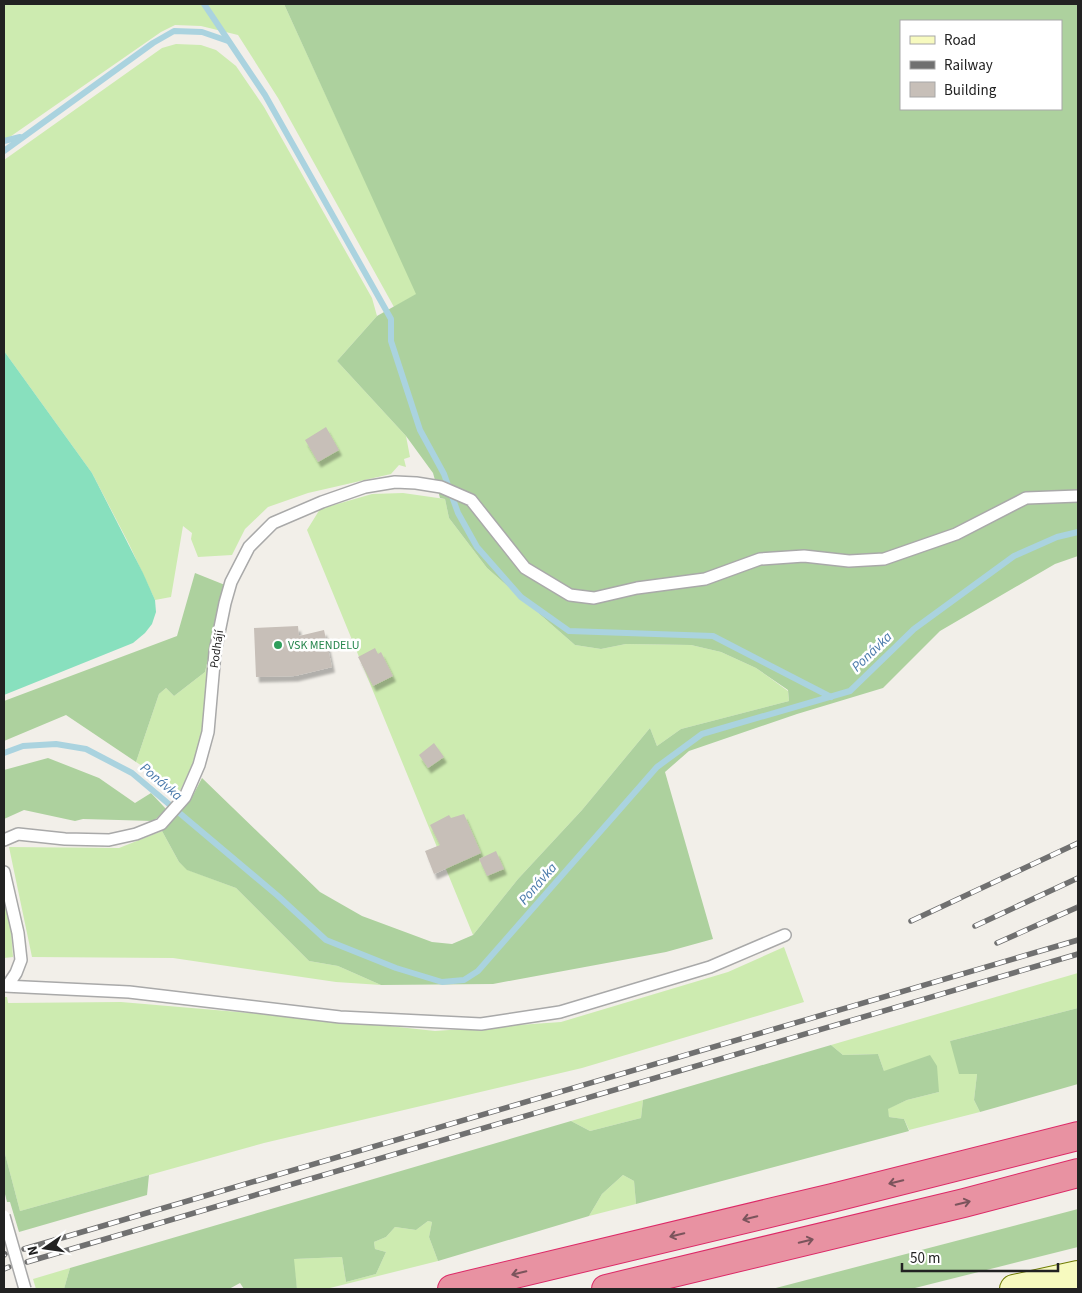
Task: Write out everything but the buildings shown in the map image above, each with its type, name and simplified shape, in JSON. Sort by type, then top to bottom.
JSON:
[{"type":"highway","points":[[1029,1149],[1078,1130]]},
{"type":"highway","points":[[452,1289],[832,1198],[1078,1136]]},
{"type":"highway","points":[[606,1289],[964,1203],[1078,1173]]},
{"type":"street","points":[[1014,1289],[1078,1275]]},
{"type":"lane","name":"Podhájí","points":[[4,840],[18,834],[65,840],[109,840],[136,834],[161,824],[185,797],[199,765],[208,732],[215,652],[225,603],[231,582],[249,547],[273,523],[322,502],[365,487],[405,482],[441,486],[467,499],[525,568],[570,595],[594,598],[636,588],[705,579],[760,559],[804,556],[849,561],[884,559],[956,534],[1026,498],[1078,496]]},
{"type":"lane","points":[[4,872],[18,933],[21,960],[16,973],[6,985]]},
{"type":"lane","points":[[6,985],[129,992],[340,1017],[481,1024],[560,1012],[710,967],[785,935]]},
{"type":"lane","points":[[4,1216],[25,1289]]},
{"type":"green space","points":[[4,4],[284,4],[417,294],[394,307],[278,98],[238,35],[201,26],[175,25],[161,32],[4,141]]},
{"type":"green space","points":[[284,4],[1078,4],[1078,556],[1055,564],[940,631],[883,688],[797,714],[689,751],[665,772],[713,939],[666,952],[493,984],[381,985],[338,966],[309,961],[236,888],[187,870],[179,862],[162,831],[190,801],[202,778],[320,892],[362,916],[432,942],[452,944],[473,935],[518,879],[582,810],[650,728],[657,746],[681,729],[789,701],[788,690],[756,668],[721,652],[691,645],[626,644],[601,649],[575,645],[487,568],[449,518],[445,499],[440,498],[433,473],[406,436],[337,361],[377,316],[416,294]]},
{"type":"green space","points":[[176,44],[201,45],[216,50],[236,66],[264,107],[372,298],[377,316],[337,361],[406,436],[410,457],[404,459],[406,467],[399,465],[391,474],[308,493],[268,507],[245,529],[232,555],[198,557],[191,539],[192,533],[183,526],[171,597],[155,600],[129,544],[92,473],[4,351],[4,160],[162,48]]},
{"type":"green space","points":[[4,351],[92,473],[143,573],[155,600],[156,612],[152,624],[133,643],[4,695]]},
{"type":"green space","points":[[403,493],[445,499],[449,518],[487,568],[575,645],[601,649],[626,644],[691,645],[721,652],[756,668],[788,691],[789,701],[681,729],[657,746],[650,728],[582,810],[518,879],[473,935],[307,530],[320,509],[372,494]]},
{"type":"green space","points":[[195,573],[225,585],[205,672],[174,696],[166,688],[159,694],[136,762],[66,715],[4,741],[4,701],[177,636]]},
{"type":"green space","points":[[208,660],[208,696],[205,724],[196,755],[180,791],[136,762],[159,694],[166,688],[174,696],[205,672]]},
{"type":"green space","points":[[48,758],[99,778],[135,803],[151,793],[166,809],[154,821],[83,819],[75,821],[24,810],[4,819],[4,770]]},
{"type":"green space","points":[[162,831],[179,862],[188,870],[236,888],[309,961],[338,966],[381,985],[336,982],[173,958],[32,957],[9,847],[119,848]]},
{"type":"green space","points":[[4,895],[11,930],[13,957],[4,958]]},
{"type":"green space","points":[[784,947],[804,1002],[582,1068],[264,1143],[20,1211],[4,1150],[4,997],[7,997],[8,1003],[121,1002],[334,1020],[435,1031],[561,1022],[728,972]]},
{"type":"green space","points":[[1078,973],[1078,1008],[950,1041],[977,1074],[974,1100],[980,1112],[909,1130],[904,1119],[889,1117],[887,1109],[907,1100],[939,1092],[884,1071],[878,1054],[843,1055],[831,1045]]},
{"type":"green space","points":[[1078,1008],[1078,1084],[980,1112],[974,1100],[977,1074],[959,1074],[950,1041]]},
{"type":"green space","points":[[831,1045],[843,1055],[878,1054],[884,1071],[930,1055],[937,1066],[939,1092],[907,1100],[888,1109],[889,1117],[904,1119],[909,1131],[636,1204],[634,1181],[623,1175],[602,1194],[589,1216],[438,1261],[429,1237],[432,1222],[428,1221],[416,1230],[395,1227],[386,1237],[374,1242],[375,1249],[386,1252],[376,1274],[346,1282],[342,1257],[294,1259],[297,1289],[244,1289],[240,1283],[229,1289],[64,1289],[70,1268],[571,1121],[590,1131],[641,1118],[643,1100]]},
{"type":"green space","points":[[643,1100],[641,1118],[590,1131],[571,1121]]},
{"type":"green space","points":[[4,1150],[20,1211],[149,1175],[147,1195],[19,1232],[10,1202],[7,1202],[4,1190]]},
{"type":"green space","points":[[623,1175],[634,1181],[636,1204],[589,1216],[602,1194]]},
{"type":"green space","points":[[1078,1209],[1078,1247],[911,1289],[772,1289]]},
{"type":"green space","points":[[428,1221],[432,1222],[429,1237],[438,1261],[326,1289],[297,1289],[293,1259],[342,1257],[346,1282],[376,1274],[386,1252],[375,1249],[374,1242],[386,1237],[395,1227],[416,1230]]},
{"type":"green space","points":[[70,1268],[64,1289],[36,1289],[33,1279]]},
{"type":"waterway","points":[[204,4],[265,95],[391,319],[391,341],[420,430],[444,474],[458,513],[477,547],[521,597],[569,631],[713,636],[831,697]]},
{"type":"waterway","points":[[4,151],[153,43],[174,31],[202,32],[228,41]]},
{"type":"waterway","points":[[4,141],[20,137]]},
{"type":"waterway","name":"Ponávka","points":[[4,753],[23,746],[56,744],[86,749],[132,773],[278,896],[326,940],[396,968],[442,982],[464,980],[478,971],[657,767],[702,734],[850,691],[914,629],[1014,556],[1057,537],[1078,532]]},
{"type":"railway","points":[[911,921],[1078,843]]},
{"type":"railway","points":[[975,926],[1078,878]]},
{"type":"railway","points":[[997,943],[1078,907]]},
{"type":"railway","points":[[24,1249],[1078,940]]},
{"type":"railway","points":[[27,1262],[1078,954]]},
{"type":"railway","points":[[4,1269],[9,1267]]},
{"type":"place","name":"VSK MENDELU","points":[[278,645]]}]
